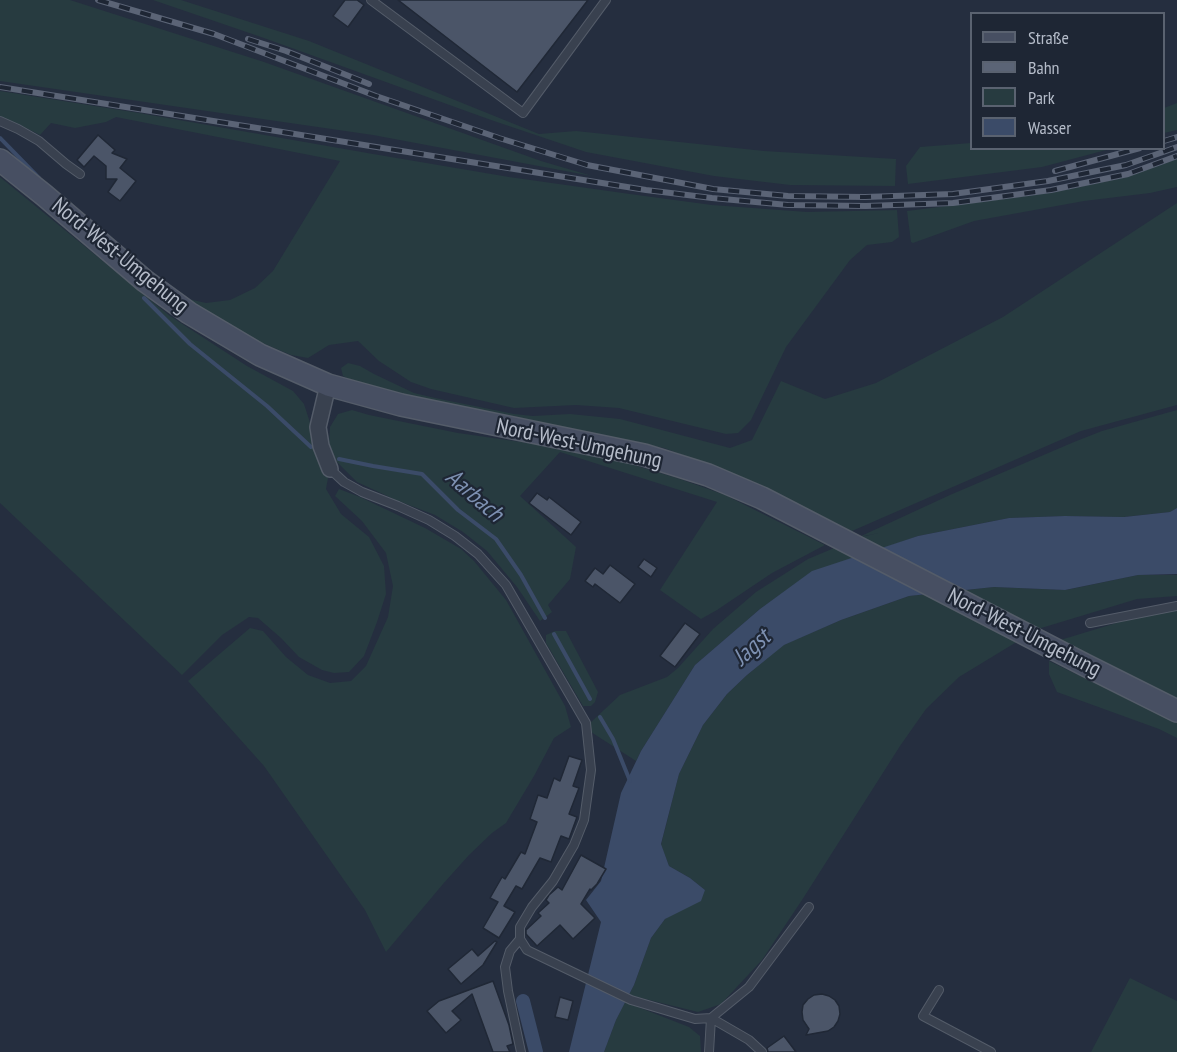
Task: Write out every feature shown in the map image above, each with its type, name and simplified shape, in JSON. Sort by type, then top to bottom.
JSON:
[{"type":"main road","name":"Nord-West-Umgehung","points":[[0,160],[45,195],[145,281],[189,313],[260,355],[328,385],[411,408],[644,455],[719,480],[762,498],[1177,711]]},
{"type":"street","points":[[328,385],[318,427],[321,446],[330,469]]},
{"type":"lane","points":[[371,0],[523,113],[606,0]]},
{"type":"lane","points":[[0,121],[39,141],[80,174]]},
{"type":"lane","points":[[330,469],[344,482],[362,492],[429,520],[478,554],[506,585],[586,723],[591,770],[584,820],[574,845],[520,927],[520,939],[527,950],[631,1000],[695,1019],[711,1018],[749,1040],[762,1052]]},
{"type":"lane","points":[[1090,623],[1177,606]]},
{"type":"lane","points":[[709,1052],[711,1018],[748,987],[809,907]]},
{"type":"lane","points":[[520,939],[510,951],[506,967],[508,991],[521,1052]]},
{"type":"lane","points":[[939,990],[923,1016],[991,1052]]},
{"type":"green space","points":[[0,0],[70,0],[264,62],[541,161],[592,176],[373,135],[0,81]]},
{"type":"green space","points":[[153,0],[181,0],[309,41],[539,134],[576,131],[764,151],[896,159],[895,186],[790,185],[714,176],[586,152]]},
{"type":"green space","points":[[0,91],[509,177],[712,205],[807,212],[897,210],[899,237],[892,242],[867,245],[850,260],[786,347],[751,420],[738,433],[726,434],[619,408],[576,405],[514,408],[431,389],[411,382],[379,361],[358,341],[329,345],[308,358],[291,355],[241,334],[180,297],[206,303],[230,300],[255,288],[273,271],[340,161],[116,117],[106,122],[75,128],[51,123],[40,135],[0,118]]},
{"type":"green space","points":[[1177,103],[1177,130],[1165,133],[1165,108]]},
{"type":"green space","points":[[970,143],[970,150],[1106,150],[1042,167],[908,184],[906,166],[920,147]]},
{"type":"green space","points":[[1177,159],[1177,187],[974,221],[911,242],[907,211],[1050,193],[1126,177]]},
{"type":"green space","points":[[0,177],[170,316],[247,366],[293,391],[304,404],[328,478],[326,489],[341,514],[369,537],[384,566],[386,594],[377,622],[364,656],[349,672],[334,673],[322,670],[299,657],[258,618],[249,617],[222,635],[182,675],[0,503]]},
{"type":"green space","points":[[1177,203],[1177,405],[1081,431],[852,531],[754,482],[664,448],[363,386],[343,376],[341,368],[348,363],[360,366],[414,393],[435,398],[514,414],[533,416],[570,414],[620,419],[730,448],[752,440],[781,381],[825,399],[876,383],[1003,317]]},
{"type":"green space","points":[[352,410],[458,433],[542,445],[614,459],[725,495],[825,545],[772,573],[701,619],[660,590],[717,502],[560,452],[520,496],[576,547],[570,579],[548,605],[552,612],[540,621],[517,587],[487,551],[463,532],[435,515],[357,482],[337,462],[329,446],[330,427],[338,414]]},
{"type":"green space","points":[[1177,410],[1177,508],[1170,512],[1123,517],[1009,518],[918,536],[881,549],[861,537],[879,533],[859,537],[1074,442],[1102,431]]},
{"type":"green space","points":[[339,489],[425,528],[461,549],[474,561],[506,600],[565,706],[571,727],[554,738],[506,823],[469,855],[386,952],[365,910],[264,766],[188,681],[250,628],[263,631],[286,657],[308,675],[330,683],[351,681],[366,666],[388,617],[393,586],[386,553],[362,521],[335,496]]},
{"type":"green space","points":[[839,546],[859,556],[812,572],[760,609],[695,665],[636,761],[591,732],[590,723],[620,695],[667,677],[713,629],[756,592],[808,559]]},
{"type":"green space","points":[[1138,575],[1177,575],[1177,596],[1137,599],[1038,629],[959,677],[926,709],[762,960],[721,1004],[698,1012],[629,995],[651,938],[665,919],[705,890],[669,866],[661,845],[679,774],[703,725],[727,694],[783,645],[841,620],[909,596],[994,587],[1066,590]]},
{"type":"green space","points":[[1177,610],[1177,702],[1057,641],[1146,614]]},
{"type":"green space","points":[[555,631],[566,631],[598,692],[591,706],[583,706],[546,643],[546,635]]},
{"type":"green space","points":[[1049,661],[1177,723],[1177,738],[1159,729],[1057,692],[1049,674]]},
{"type":"green space","points":[[1130,978],[1177,1001],[1177,1052],[1091,1052]]},
{"type":"green space","points":[[625,1002],[689,1027],[700,1036],[701,1052],[604,1052]]},
{"type":"water","name":"Jagst","points":[[1177,508],[1177,574],[1138,575],[1065,590],[994,587],[909,596],[841,620],[784,645],[747,675],[727,694],[703,725],[679,774],[661,844],[669,866],[705,890],[701,901],[665,919],[651,938],[634,985],[616,1020],[604,1052],[569,1052],[601,922],[586,900],[601,881],[621,793],[641,751],[695,665],[760,609],[812,571],[918,536],[1009,518],[1124,517],[1170,512]]},
{"type":"building","points":[[345,0],[357,0],[364,5],[348,27],[333,16]]},
{"type":"building","points":[[398,0],[588,0],[517,92]]},
{"type":"building","points":[[98,135],[115,150],[112,153],[127,159],[120,168],[136,181],[120,201],[108,192],[117,179],[106,179],[106,166],[94,156],[84,167],[77,160]]},
{"type":"building","points":[[537,493],[547,500],[549,497],[581,522],[571,535],[529,503]]},
{"type":"building","points":[[644,559],[657,568],[651,577],[638,567]]},
{"type":"building","points":[[610,565],[635,584],[620,603],[595,584],[593,587],[585,581],[595,568],[603,574]]},
{"type":"building","points":[[685,623],[700,634],[675,667],[660,656]]},
{"type":"building","points":[[569,756],[582,760],[573,786],[579,788],[569,814],[577,817],[569,839],[561,836],[551,862],[540,858],[522,889],[516,886],[504,906],[515,912],[499,938],[483,928],[498,902],[490,898],[502,877],[505,879],[521,852],[525,854],[537,822],[530,819],[538,795],[547,798],[554,778],[560,781]]},
{"type":"building","points":[[581,855],[606,869],[581,904],[595,918],[573,939],[560,925],[537,946],[526,934],[526,930],[541,916],[538,913],[549,903],[546,900],[549,895],[558,887],[562,890]]},
{"type":"building","points":[[495,941],[497,942],[483,965],[461,984],[448,969],[472,949],[478,956]]},
{"type":"building","points":[[493,981],[509,1025],[513,1044],[507,1046],[510,1052],[493,1052],[472,994],[452,1011],[461,1020],[446,1033],[427,1011],[439,1001]]},
{"type":"building","points":[[822,994],[835,1000],[839,1006],[838,1021],[828,1031],[806,1035],[809,1029],[803,1020],[803,1005],[814,995]]},
{"type":"building","points":[[560,997],[573,1001],[568,1020],[555,1017]]},
{"type":"building","points":[[784,1036],[796,1052],[768,1052],[767,1048]]},
{"type":"waterway","name":"Aarbach","points":[[0,138],[39,178]]},
{"type":"waterway","name":"Aarbach","points":[[144,298],[190,344],[267,406],[311,447]]},
{"type":"waterway","name":"Aarbach","points":[[339,459],[422,474],[458,510],[496,539],[521,575],[545,618]]},
{"type":"waterway","name":"Aarbach","points":[[554,634],[590,699]]},
{"type":"waterway","name":"Aarbach","points":[[600,717],[613,739],[630,781]]},
{"type":"waterway","points":[[523,1001],[536,1052]]},
{"type":"railway","points":[[98,0],[214,34],[376,96],[499,138],[587,165],[713,189],[788,196],[865,197],[953,194],[1048,181],[1126,165],[1177,147]]},
{"type":"railway","points":[[248,39],[286,51],[369,84]]},
{"type":"railway","points":[[0,87],[646,190],[788,205],[866,206],[953,203],[1051,190],[1128,174],[1177,156]]},
{"type":"railway","points":[[1165,141],[1177,137]]},
{"type":"railway","points":[[1055,171],[1133,150]]}]
